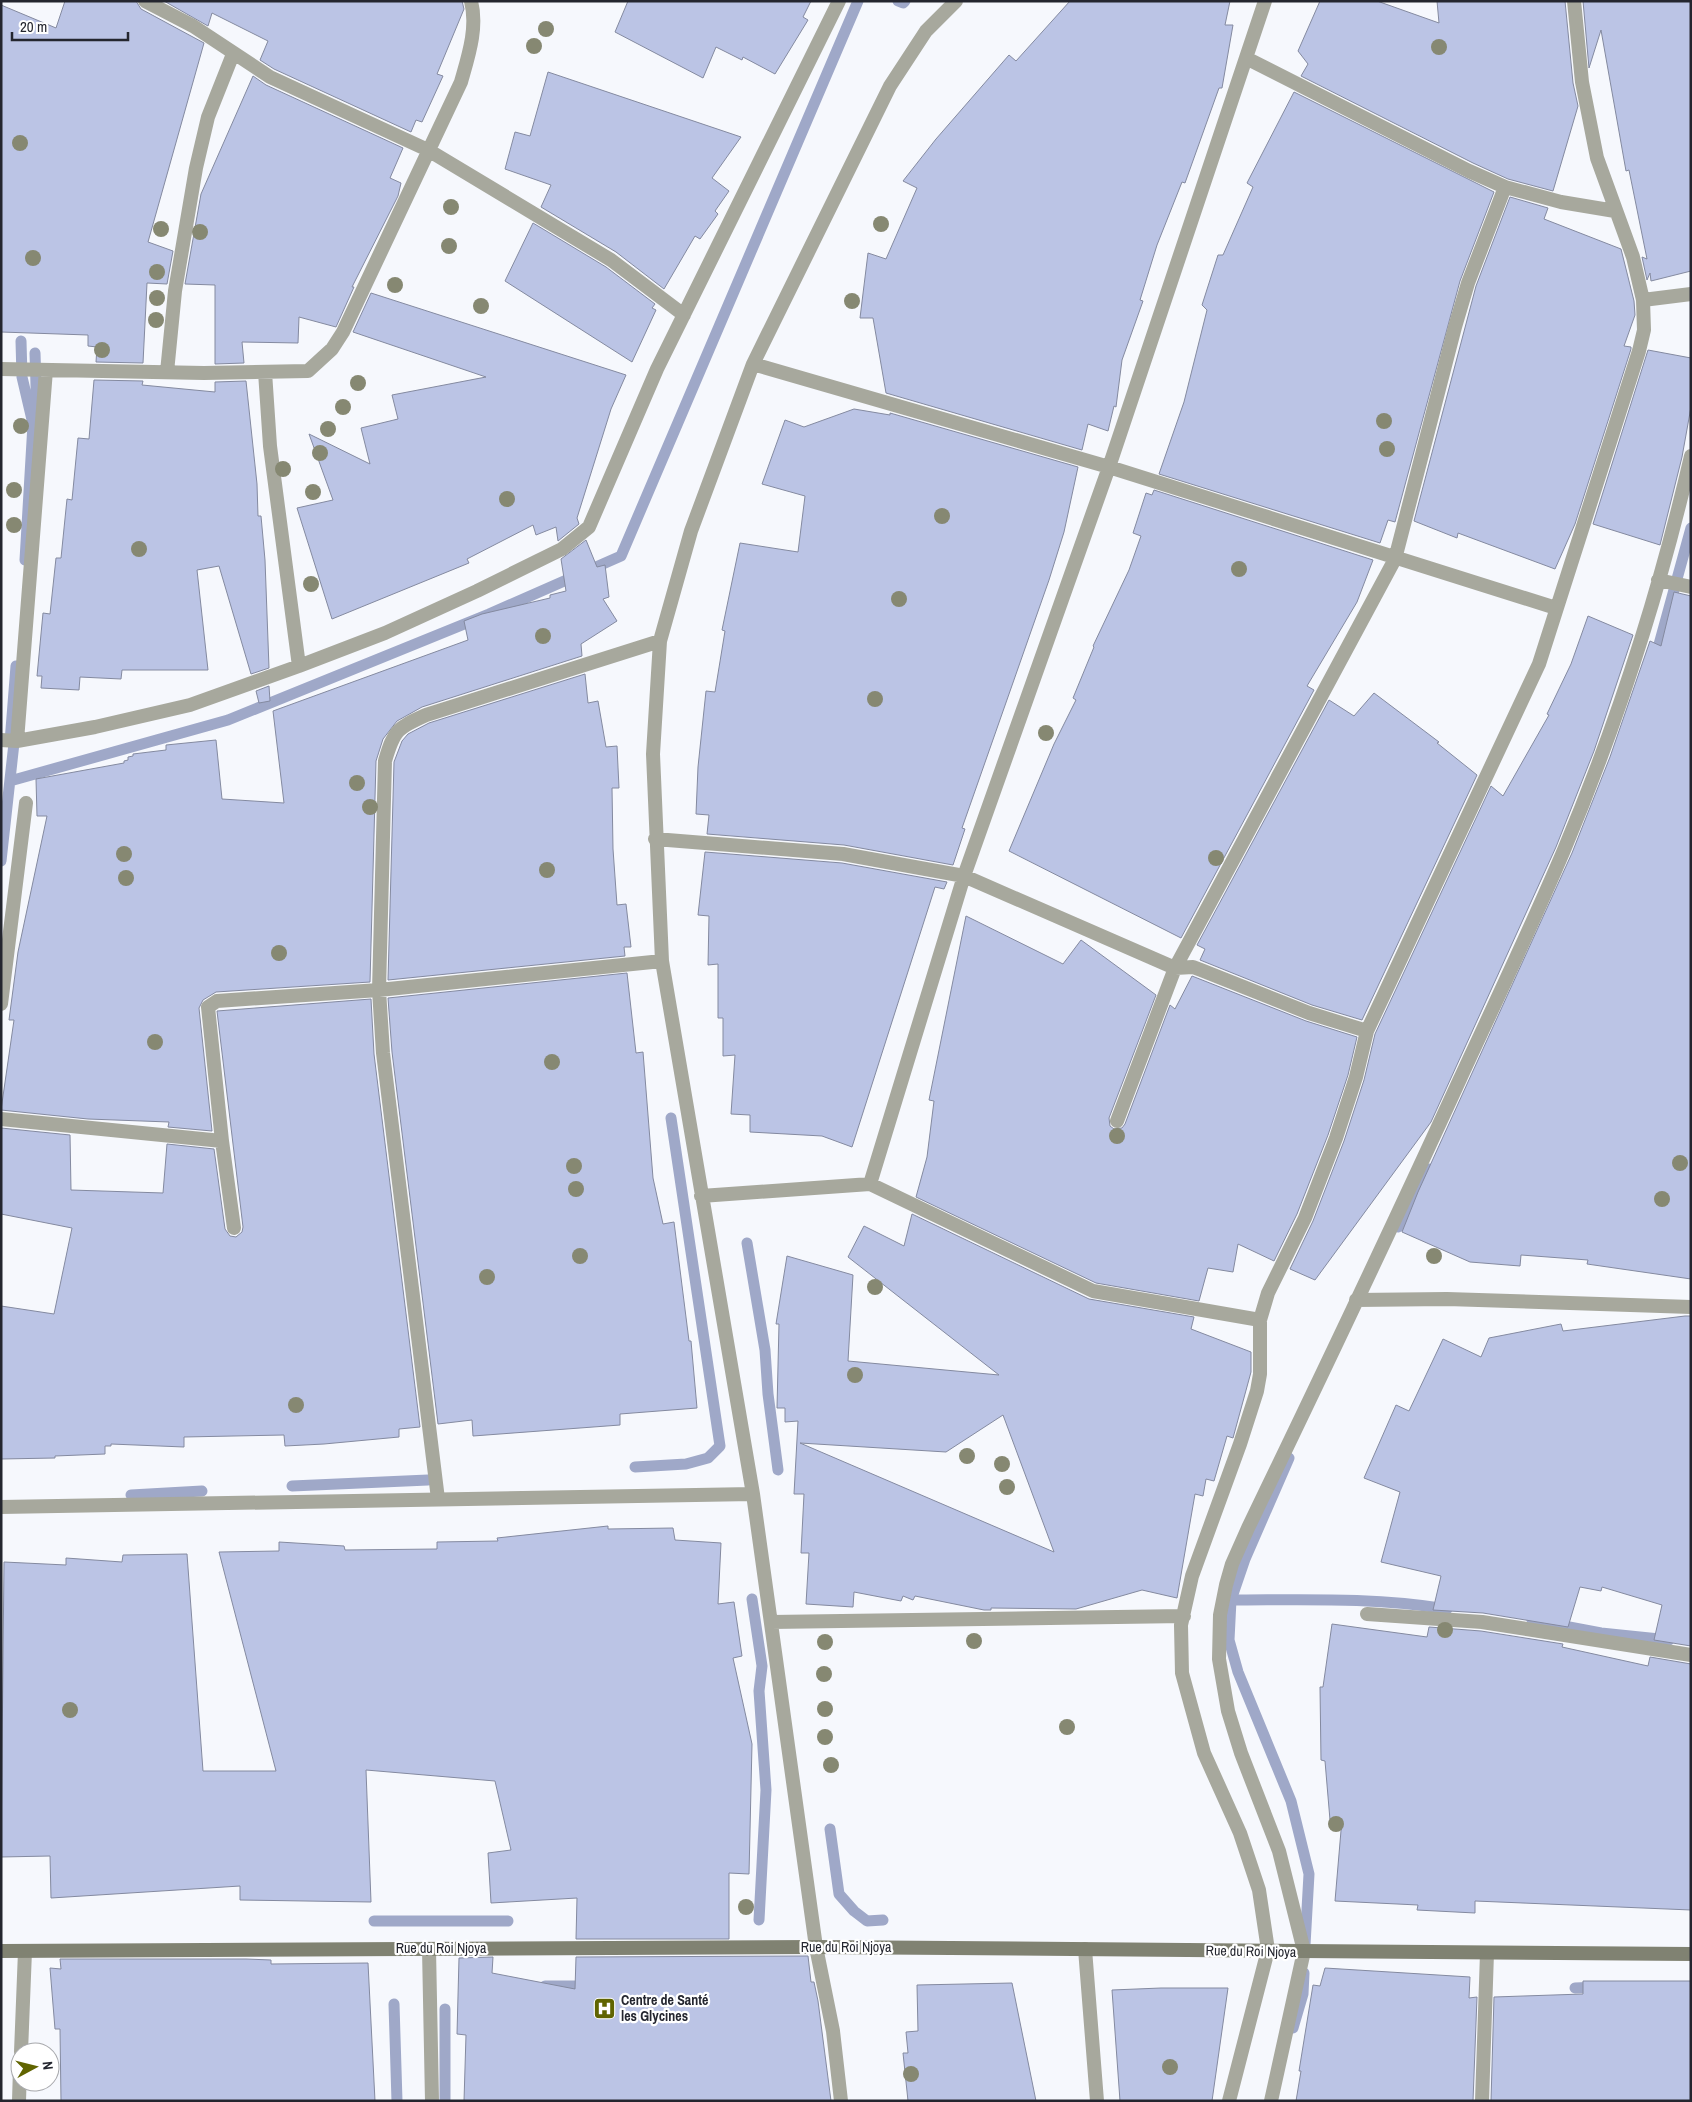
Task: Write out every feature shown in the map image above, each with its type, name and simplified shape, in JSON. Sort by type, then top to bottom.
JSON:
[{"type":"main road","name":"Rue du Roi Njoya","points":[[1,1951],[816,1947],[1691,1954]]},
{"type":"street","points":[[145,1],[193,26],[270,77],[428,150],[611,260],[684,315]]},
{"type":"street","points":[[1,369],[167,372],[308,371],[332,349],[361,296],[428,150],[462,82],[471,46],[473,11],[471,1]]},
{"type":"street","points":[[1,740],[18,741],[96,727],[190,705],[299,666],[384,632],[477,591],[562,549],[589,527],[657,369],[839,1]]},
{"type":"street","points":[[841,2101],[827,1996],[816,1947],[753,1494],[662,961],[653,754],[660,641],[691,530],[753,364],[890,86],[926,31],[956,1]]},
{"type":"street","points":[[870,1184],[964,876],[1109,468],[1264,1]]},
{"type":"street","points":[[1229,2101],[1268,1950],[1259,1890],[1240,1833],[1204,1753],[1182,1673],[1181,1625],[1192,1576],[1240,1444],[1257,1391],[1261,1366],[1260,1320],[1268,1293],[1305,1218],[1336,1138],[1356,1077],[1366,1031],[1538,664],[1639,351],[1644,330],[1643,300],[1633,257],[1597,158],[1582,82],[1574,1]]},
{"type":"street","points":[[167,372],[175,291],[196,168],[208,117],[233,54]]},
{"type":"street","points":[[1246,58],[1469,171],[1505,187],[1562,202],[1615,211]]},
{"type":"street","points":[[1117,1121],[1175,968],[1395,559],[1468,283],[1505,187]]},
{"type":"street","points":[[1643,300],[1691,294]]},
{"type":"street","points":[[753,364],[1109,468],[1556,608]]},
{"type":"street","points":[[18,741],[46,370]]},
{"type":"street","points":[[265,372],[270,446],[299,666]]},
{"type":"street","points":[[1271,2101],[1304,1951],[1279,1852],[1241,1753],[1228,1711],[1219,1659],[1220,1615],[1232,1564],[1356,1300],[1401,1211],[1523,946],[1561,856],[1615,716],[1658,580],[1691,456]]},
{"type":"street","points":[[1658,580],[1691,587]]},
{"type":"street","points":[[438,1499],[383,1053],[379,990],[385,761],[392,737],[406,724],[426,715],[660,641]]},
{"type":"street","points":[[1,1004],[26,803]]},
{"type":"street","points":[[656,839],[843,854],[964,876],[1175,968],[1194,967],[1309,1013],[1366,1031]]},
{"type":"street","points":[[234,1228],[222,1140],[208,1007],[217,1001],[379,990],[662,961]]},
{"type":"street","points":[[1,1119],[222,1140]]},
{"type":"street","points":[[701,1196],[870,1184],[1092,1291],[1260,1320]]},
{"type":"street","points":[[1356,1300],[1447,1299],[1691,1306]]},
{"type":"street","points":[[1,1507],[753,1494]]},
{"type":"street","points":[[1367,1614],[1482,1622],[1691,1655]]},
{"type":"street","points":[[771,1622],[1184,1616]]},
{"type":"street","points":[[430,1949],[432,2101]]},
{"type":"street","points":[[1085,1949],[1097,2101]]},
{"type":"street","points":[[21,2042],[25,1951]]},
{"type":"street","points":[[1482,2101],[1487,1953]]},
{"type":"building","points":[[65,1],[136,1],[141,9],[204,43],[148,242],[173,251],[167,284],[147,283],[143,363],[96,362],[97,347],[88,346],[88,335],[1,332],[1,5],[56,28]]},
{"type":"building","points":[[164,1],[462,1],[464,9],[437,74],[443,76],[422,122],[416,120],[411,132],[274,69],[260,60],[268,41],[212,13],[208,26]]},
{"type":"building","points":[[628,1],[811,1],[803,17],[808,20],[775,74],[743,57],[742,60],[716,47],[703,78],[615,32]]},
{"type":"building","points":[[1070,1],[1230,1],[1225,25],[1233,25],[1222,88],[1219,88],[1185,183],[1182,182],[1157,245],[1140,300],[1143,301],[1122,360],[1116,407],[1114,406],[1108,431],[1088,424],[1082,450],[886,393],[873,318],[860,318],[868,253],[886,259],[917,188],[903,181],[936,139],[1009,55],[1016,61]]},
{"type":"building","points":[[1320,1],[1377,1],[1439,23],[1437,1],[1565,1],[1573,83],[1578,106],[1553,191],[1508,179],[1301,76],[1308,64],[1298,51]]},
{"type":"building","points":[[1583,1],[1691,1],[1691,271],[1651,281],[1650,273],[1647,280],[1642,257],[1647,259],[1629,170],[1626,171],[1601,30],[1589,68]]},
{"type":"building","points":[[548,72],[741,137],[712,178],[729,191],[715,211],[718,214],[700,239],[695,236],[664,289],[616,252],[541,207],[551,185],[505,169],[515,132],[530,136]]},
{"type":"building","points":[[253,76],[266,85],[403,148],[390,178],[401,183],[398,196],[352,287],[354,287],[336,327],[299,317],[298,343],[242,342],[244,363],[215,364],[215,285],[185,284],[201,194]]},
{"type":"building","points":[[1294,92],[1494,192],[1460,281],[1395,522],[1388,520],[1380,543],[1159,474],[1184,402],[1207,310],[1202,305],[1218,255],[1223,255],[1253,187],[1247,183]]},
{"type":"building","points":[[1510,197],[1548,208],[1544,219],[1621,249],[1634,301],[1635,315],[1624,346],[1631,347],[1631,349],[1575,524],[1555,569],[1458,533],[1457,538],[1414,521],[1476,286]]},
{"type":"building","points":[[533,223],[606,267],[655,304],[652,308],[656,310],[632,362],[505,281]]},
{"type":"building","points":[[371,293],[626,375],[611,409],[577,518],[579,524],[558,541],[556,527],[536,535],[533,525],[467,559],[469,563],[332,619],[297,508],[333,500],[309,434],[370,464],[361,428],[398,419],[392,395],[486,377],[353,332]]},
{"type":"building","points":[[1648,350],[1691,358],[1691,407],[1682,457],[1660,545],[1593,524]]},
{"type":"building","points":[[94,380],[143,381],[142,385],[215,392],[215,382],[246,381],[257,484],[258,516],[261,516],[265,560],[269,668],[251,674],[219,566],[197,570],[208,670],[122,670],[121,679],[80,677],[79,690],[41,688],[42,676],[37,676],[43,613],[50,614],[56,558],[61,558],[67,499],[72,500],[78,438],[89,439]]},
{"type":"building","points":[[854,409],[890,415],[890,413],[1078,467],[1064,532],[1049,580],[962,828],[965,829],[953,865],[844,845],[707,834],[709,815],[696,814],[698,767],[706,691],[715,692],[725,631],[722,630],[740,543],[798,552],[805,496],[762,484],[785,420],[804,427]]},
{"type":"building","points":[[1154,490],[1373,560],[1357,602],[1307,686],[1314,690],[1181,938],[1009,851],[1054,744],[1076,700],[1073,698],[1093,646],[1129,570],[1141,536],[1133,533],[1146,493],[1152,495]]},
{"type":"building","points":[[586,540],[597,567],[605,565],[609,597],[603,599],[617,621],[581,644],[582,656],[422,707],[397,721],[383,739],[376,761],[370,982],[216,992],[203,1000],[199,1008],[212,1131],[168,1127],[169,1122],[88,1119],[1,1110],[14,1020],[9,1020],[18,952],[47,816],[37,816],[36,779],[124,763],[133,754],[166,750],[166,745],[216,740],[222,799],[284,803],[273,711],[468,640],[464,621],[482,614],[550,598],[550,595],[566,591],[561,559]]},
{"type":"building","points":[[1674,592],[1691,596],[1691,1279],[1587,1264],[1588,1260],[1521,1255],[1520,1266],[1470,1262],[1402,1232],[1418,1192],[1572,853],[1610,757],[1650,641],[1661,646]]},
{"type":"building","points":[[1588,616],[1633,635],[1594,751],[1556,847],[1431,1122],[1315,1280],[1290,1269],[1313,1221],[1344,1141],[1364,1080],[1375,1034],[1491,786],[1503,796],[1549,715],[1547,714],[1571,664]]},
{"type":"building","points":[[585,674],[588,703],[598,701],[606,747],[617,746],[619,788],[612,788],[613,849],[617,905],[626,904],[631,947],[624,947],[625,956],[388,980],[394,762],[402,741],[408,734],[429,723]]},
{"type":"building","points":[[269,686],[270,701],[259,703],[256,691]]},
{"type":"building","points":[[1374,693],[1439,742],[1437,743],[1477,775],[1362,1020],[1312,1005],[1200,960],[1205,949],[1197,945],[1329,700],[1354,716]]},
{"type":"building","points":[[705,852],[842,863],[947,882],[944,889],[935,887],[852,1147],[822,1136],[750,1132],[750,1115],[731,1114],[735,1055],[723,1056],[723,1018],[718,1018],[718,964],[708,965],[709,916],[698,915]]},
{"type":"building","points":[[966,916],[1063,964],[1081,940],[1156,995],[1109,1118],[1110,1126],[1114,1129],[1122,1128],[1125,1124],[1170,1005],[1175,1009],[1192,976],[1306,1021],[1357,1037],[1348,1075],[1328,1135],[1297,1214],[1274,1261],[1238,1244],[1233,1272],[1208,1268],[1199,1301],[1096,1283],[916,1197],[927,1157],[934,1101],[929,1100]]},
{"type":"building","points":[[627,973],[636,1053],[643,1052],[653,1178],[663,1224],[674,1222],[689,1341],[691,1341],[697,1408],[620,1414],[620,1425],[473,1436],[472,1420],[438,1424],[392,1052],[388,998]]},
{"type":"building","points":[[371,999],[374,1054],[420,1427],[399,1429],[399,1437],[324,1444],[285,1446],[284,1435],[184,1437],[184,1447],[111,1444],[111,1446],[105,1446],[105,1454],[55,1456],[55,1458],[1,1459],[1,1306],[54,1314],[72,1228],[1,1214],[1,1128],[70,1135],[71,1190],[163,1193],[167,1144],[214,1149],[225,1229],[230,1236],[236,1237],[242,1232],[243,1227],[217,1011]]},
{"type":"building","points":[[912,1214],[1089,1299],[1194,1317],[1191,1329],[1251,1352],[1251,1372],[1233,1438],[1227,1436],[1214,1481],[1206,1479],[1203,1496],[1195,1494],[1177,1598],[1142,1590],[1076,1609],[991,1608],[991,1610],[984,1610],[915,1596],[913,1600],[903,1596],[901,1601],[854,1592],[853,1607],[806,1604],[809,1553],[801,1553],[804,1494],[794,1494],[798,1421],[785,1422],[785,1408],[777,1408],[779,1324],[776,1324],[787,1256],[853,1275],[848,1361],[999,1375],[848,1257],[864,1226],[904,1246]],"holes":[[[1003,1415],[1054,1552],[800,1443],[946,1452]]]},
{"type":"building","points":[[1691,1316],[1691,1646],[1654,1640],[1662,1605],[1602,1587],[1601,1591],[1580,1587],[1568,1627],[1483,1613],[1433,1610],[1441,1576],[1381,1562],[1400,1492],[1364,1478],[1396,1405],[1409,1411],[1443,1339],[1481,1357],[1489,1338],[1561,1324],[1563,1331]]},
{"type":"building","points":[[608,1526],[608,1529],[673,1528],[675,1540],[721,1543],[718,1604],[734,1602],[742,1656],[733,1658],[752,1744],[749,1874],[729,1873],[729,1939],[576,1939],[577,1898],[491,1903],[488,1853],[511,1850],[495,1781],[366,1770],[371,1902],[240,1900],[240,1886],[51,1898],[50,1856],[1,1857],[4,1562],[66,1565],[66,1558],[122,1562],[123,1555],[187,1554],[203,1771],[276,1771],[219,1552],[279,1551],[279,1542],[344,1546],[345,1550],[437,1549],[437,1542],[498,1541],[497,1538]]},
{"type":"building","points":[[1332,1624],[1427,1637],[1429,1627],[1481,1631],[1563,1644],[1562,1647],[1648,1666],[1650,1657],[1691,1664],[1691,1910],[1475,1901],[1475,1913],[1417,1910],[1418,1905],[1335,1901],[1342,1819],[1330,1820],[1325,1761],[1321,1760],[1320,1687],[1323,1687]]},
{"type":"building","points":[[808,1956],[811,1982],[814,1982],[818,2001],[831,2101],[464,2101],[466,2035],[457,2034],[459,1958],[493,1957],[492,1973],[575,1989],[576,1957]]},
{"type":"building","points":[[60,1959],[246,1959],[271,1960],[271,1964],[368,1963],[375,2101],[61,2101],[60,2029],[55,2029],[50,1968],[61,1969]]},
{"type":"building","points":[[1325,1968],[1470,1977],[1469,1998],[1477,1997],[1473,2101],[1296,2101],[1313,1985],[1320,1986]]},
{"type":"building","points":[[1583,1981],[1691,1981],[1691,2101],[1491,2101],[1494,1997],[1583,1994]]},
{"type":"building","points":[[1012,1983],[1036,2101],[908,2101],[903,2053],[908,2053],[906,2032],[918,2031],[917,1985]]},
{"type":"building","points":[[1228,1988],[1212,2101],[1120,2101],[1112,1990]]},
{"type":"waterway","points":[[10,781],[228,720],[489,614],[621,556],[858,1]]},
{"type":"waterway","points":[[898,1],[903,3],[905,1]]},
{"type":"waterway","points":[[21,341],[22,377],[33,424],[25,560]]},
{"type":"waterway","points":[[35,353],[37,417]]},
{"type":"waterway","points":[[1655,659],[1691,528]]},
{"type":"waterway","points":[[10,742],[16,666]]},
{"type":"waterway","points":[[1,861],[15,734]]},
{"type":"waterway","points":[[635,1467],[686,1464],[708,1458],[720,1446],[671,1118]]},
{"type":"waterway","points":[[1398,1227],[1430,1169]]},
{"type":"waterway","points":[[747,1243],[765,1350],[768,1394],[778,1470]]},
{"type":"waterway","points":[[1289,1458],[1245,1559],[1231,1600],[1229,1640],[1238,1672],[1291,1801],[1309,1874],[1305,1945]]},
{"type":"waterway","points":[[292,1486],[428,1480]]},
{"type":"waterway","points":[[131,1495],[202,1491]]},
{"type":"waterway","points":[[752,1599],[762,1666],[759,1691],[766,1790],[759,1920]]},
{"type":"waterway","points":[[1231,1600],[1366,1601],[1447,1609]]},
{"type":"waterway","points":[[1532,1620],[1601,1633],[1669,1640]]},
{"type":"waterway","points":[[830,1829],[839,1894],[854,1911],[867,1921],[883,1920]]},
{"type":"waterway","points":[[374,1921],[508,1921]]},
{"type":"waterway","points":[[1293,2028],[1303,1994],[1304,1973]]},
{"type":"waterway","points":[[545,1986],[579,1986]]},
{"type":"waterway","points":[[1575,1988],[1598,1987]]},
{"type":"waterway","points":[[394,2004],[397,2101]]},
{"type":"waterway","points":[[445,2009],[445,2101]]},
{"type":"place","name":"Centre de Santé les Glycines","points":[[605,2008]]}]
